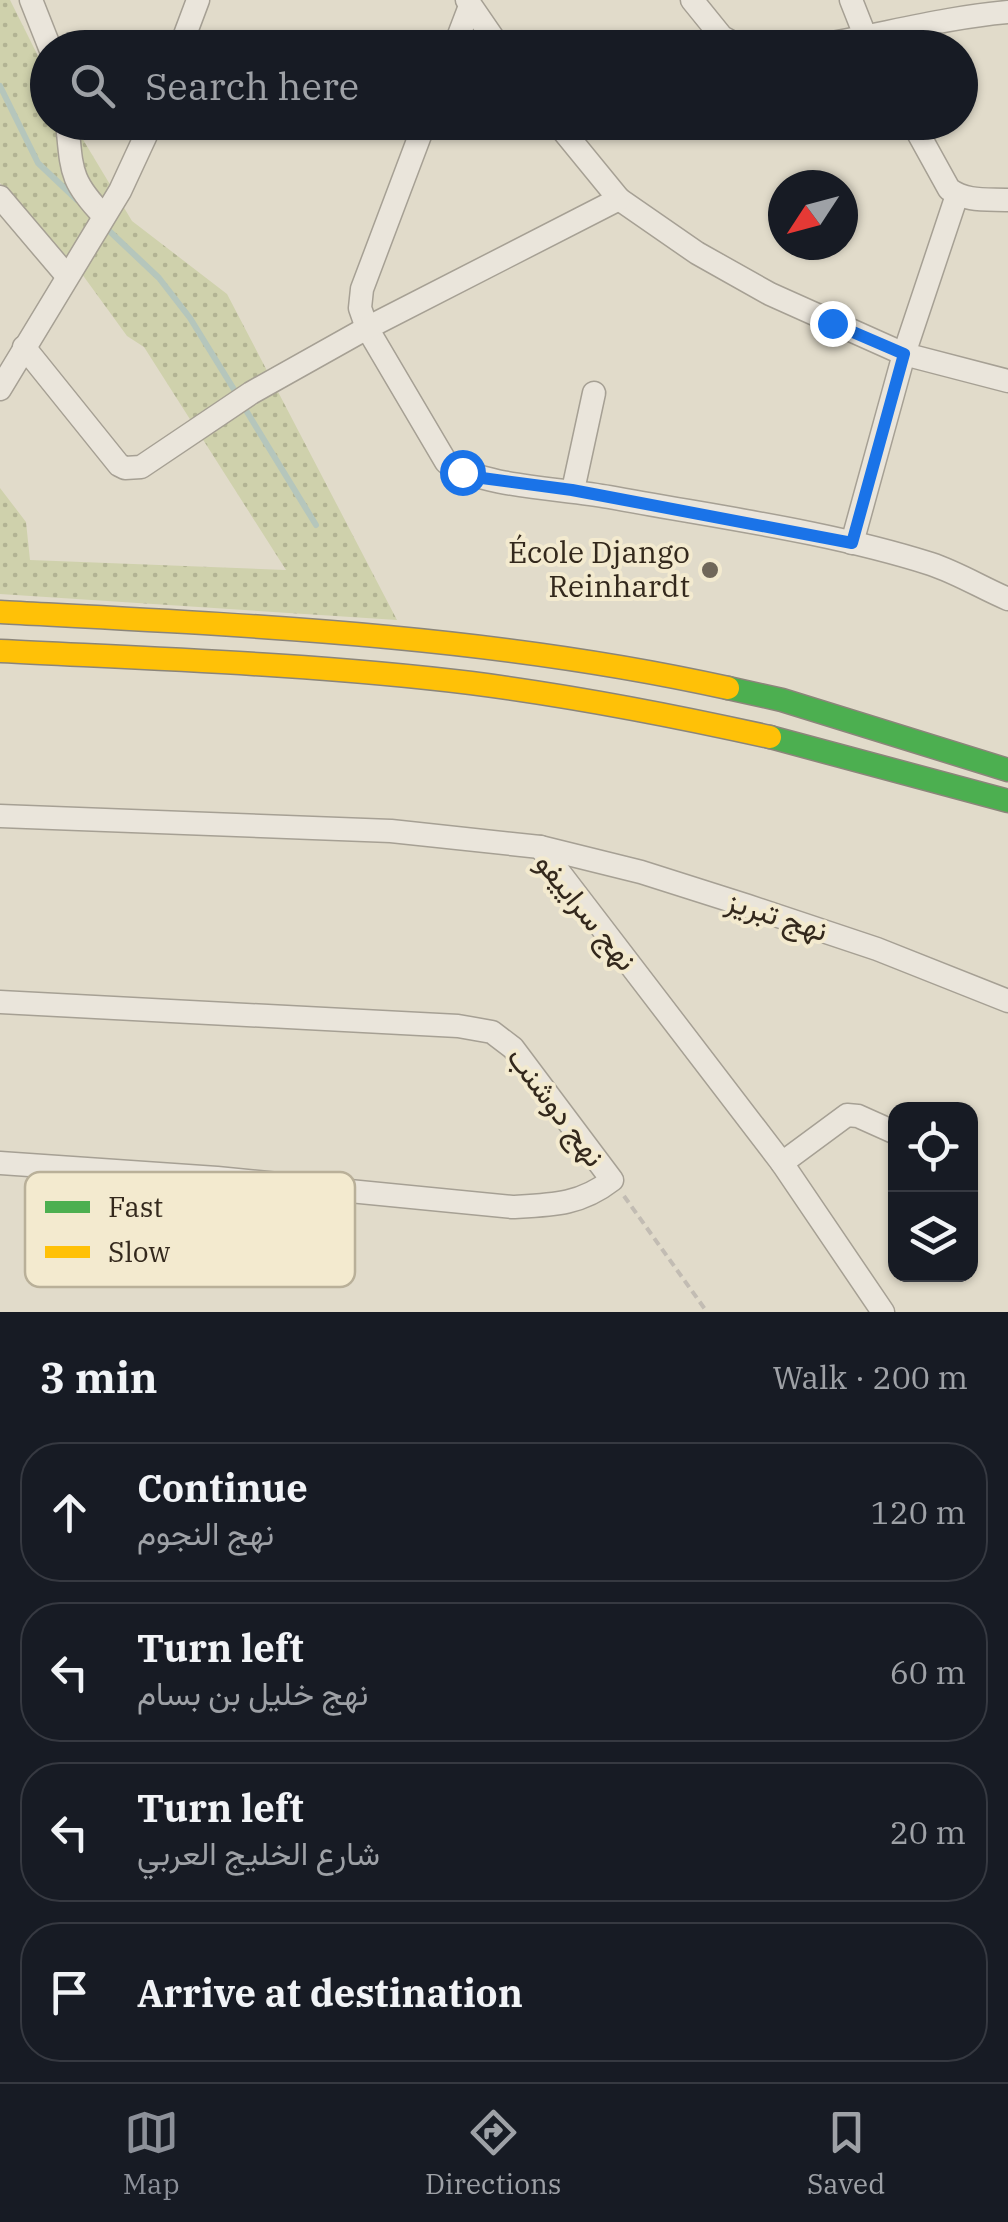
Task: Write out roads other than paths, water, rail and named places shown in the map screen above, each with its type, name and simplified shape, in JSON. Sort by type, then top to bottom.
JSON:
[{"type":"highway","points":[[0,612],[312,629],[540,653],[633,668],[1008,747]]},
{"type":"highway","points":[[0,651],[310,667],[536,692],[777,740],[1008,801]]},
{"type":"highway","points":[[782,700],[1008,770]]},
{"type":"highway","points":[[777,740],[992,821]]},
{"type":"street","points":[[32,0],[43,30]]},
{"type":"street","points":[[187,30],[198,0]]},
{"type":"street","points":[[692,0],[716,30]]},
{"type":"street","points":[[851,0],[862,30]]},
{"type":"street","points":[[460,30],[468,3]]},
{"type":"street","points":[[468,3],[487,30]]},
{"type":"street","points":[[915,30],[959,18],[1008,12]]},
{"type":"street","points":[[69,140],[73,177],[81,192],[104,216]]},
{"type":"street","points":[[0,389],[104,216],[144,140]]},
{"type":"street","points":[[418,140],[362,289],[360,308],[367,328],[446,462],[482,478],[572,490],[852,543],[935,565],[1008,599]]},
{"type":"street","points":[[571,140],[619,200],[696,253],[770,294],[904,354],[1008,381]]},
{"type":"street","points":[[922,140],[949,189],[957,195],[1008,200]]},
{"type":"street","points":[[852,543],[904,354],[957,195]]},
{"type":"street","points":[[0,197],[67,276]]},
{"type":"street","points":[[24,347],[119,464],[132,469],[141,467],[251,392],[367,328],[619,200]]},
{"type":"street","points":[[572,490],[594,393]]},
{"type":"street","name":"نهج سراييفو","points":[[0,816],[391,831],[540,847],[782,1163],[884,1312]]},
{"type":"street","name":"نهج تبريز","points":[[540,847],[641,872],[748,906],[878,949],[1008,1001]]},
{"type":"street","name":"نهج دوشنب","points":[[0,1002],[458,1026],[492,1032],[513,1048],[612,1180],[586,1198],[512,1207],[355,1192]]},
{"type":"street","points":[[782,1163],[847,1114],[888,1129]]},
{"type":"street","name":"نهج دوشنب","points":[[0,1162],[136,1172]]},
{"type":"waterway","points":[[0,86],[38,163],[77,200]]},
{"type":"waterway","points":[[104,226],[159,278],[190,318],[238,396]]},
{"type":"waterway","points":[[244,407],[316,525]]},
{"type":"place","name":"École Django Reinhardt","points":[[710,570]]}]
